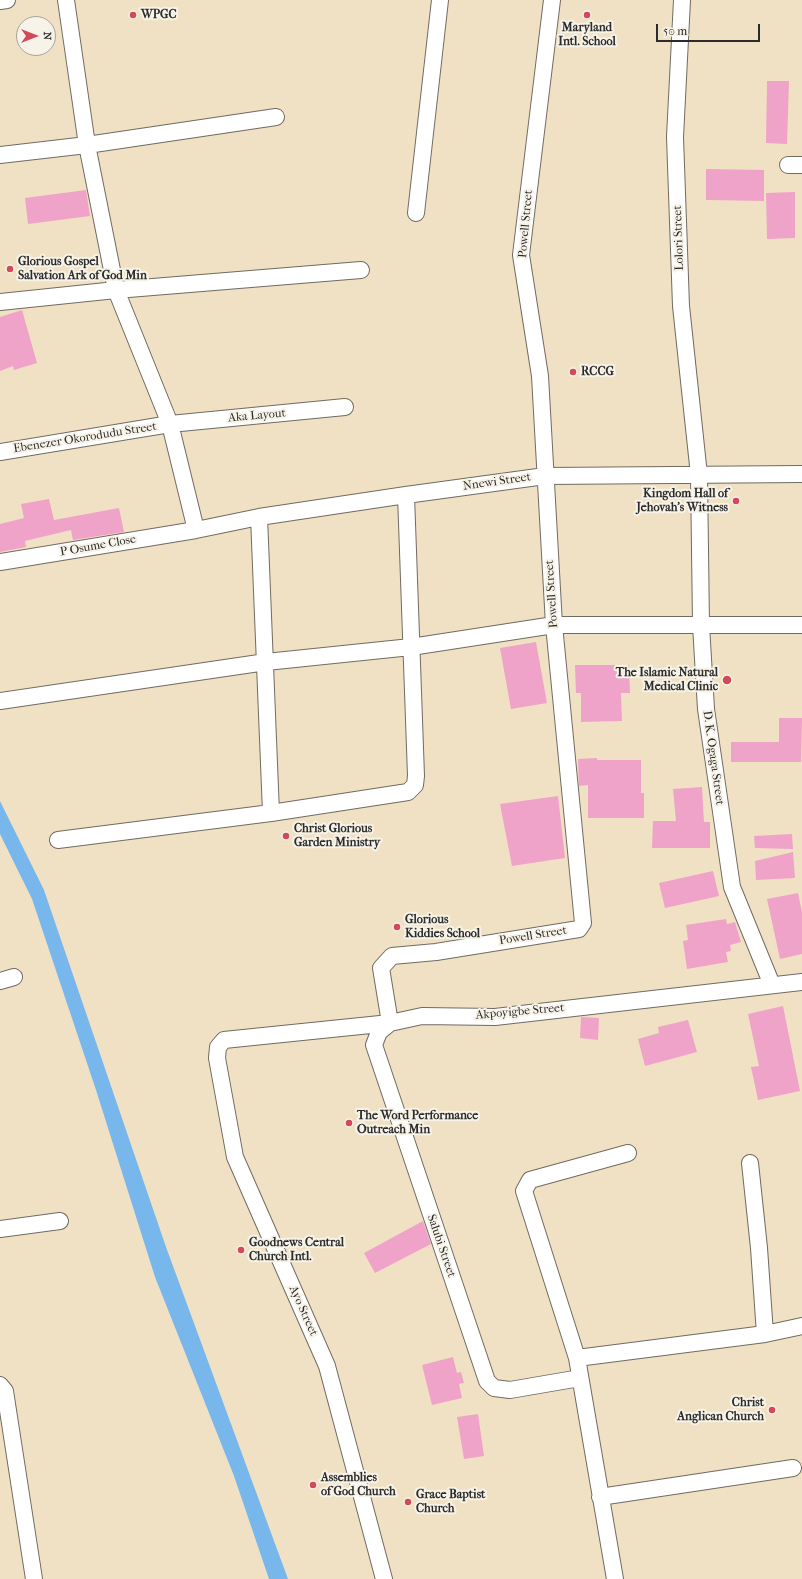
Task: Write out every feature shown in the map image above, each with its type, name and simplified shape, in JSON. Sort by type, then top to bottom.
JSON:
[{"type":"street","points":[[0,1],[7,0]]},
{"type":"street","points":[[66,0],[87,145],[116,290],[170,424],[196,530]]},
{"type":"street","points":[[416,213],[440,0]]},
{"type":"street","name":"Powell Street","points":[[390,1023],[382,968],[392,956],[436,952],[579,929],[583,923],[554,625],[540,376],[521,255],[552,0]]},
{"type":"street","name":"Lolori Street","points":[[682,0],[675,137],[681,306],[699,475]]},
{"type":"street","points":[[0,155],[87,145],[276,117]]},
{"type":"street","points":[[0,302],[116,290],[361,270]]},
{"type":"street","name":"Aka Layout","points":[[170,424],[345,407]]},
{"type":"street","name":"Ebenezer Okorodudu Street","points":[[0,452],[170,424]]},
{"type":"street","name":"Nnewi Street","points":[[196,530],[260,517],[406,494],[545,476],[802,474]]},
{"type":"street","name":"D. K. Ogaga Street","points":[[699,475],[701,625],[706,709],[732,887],[772,985]]},
{"type":"street","points":[[58,840],[271,813],[408,792],[415,785],[416,776],[406,494]]},
{"type":"street","points":[[260,517],[271,813]]},
{"type":"street","name":"P Osume Close","points":[[0,562],[196,530]]},
{"type":"street","points":[[0,701],[266,662],[411,647],[554,625],[802,625]]},
{"type":"street","name":"Akpoyigbe Street","points":[[218,1047],[224,1040],[390,1023],[422,1016],[495,1017],[802,982]]},
{"type":"street","name":"Salubi Street","points":[[390,1023],[379,1032],[374,1045],[487,1381],[494,1388],[510,1390],[580,1378]]},
{"type":"street","name":"Ayo Street","points":[[218,1047],[217,1058],[235,1157],[327,1366],[384,1579]]},
{"type":"street","points":[[615,1579],[577,1358],[524,1191],[530,1180],[628,1153]]},
{"type":"street","points":[[750,1163],[759,1248],[765,1334]]},
{"type":"street","points":[[0,1229],[60,1221]]},
{"type":"street","points":[[577,1358],[765,1334],[802,1326]]},
{"type":"street","points":[[0,1385],[5,1391],[34,1579]]},
{"type":"street","points":[[600,1497],[793,1468]]},
{"type":"water","points":[[0,801],[44,890],[166,1247],[288,1579],[269,1579],[234,1476],[155,1277],[96,1090],[32,899],[0,834]]},
{"type":"building","points":[[767,81],[789,81],[787,144],[766,143]]},
{"type":"building","points":[[706,169],[764,170],[764,201],[706,200]]},
{"type":"building","points":[[86,190],[90,216],[28,224],[25,198]]},
{"type":"building","points":[[795,192],[795,238],[767,239],[766,193]]},
{"type":"building","points":[[22,310],[37,363],[14,370],[13,366],[0,371],[0,317]]},
{"type":"building","points":[[49,499],[54,520],[119,508],[124,532],[73,540],[71,530],[25,541],[26,547],[0,552],[0,524],[24,518],[21,504]]},
{"type":"building","points":[[536,642],[547,703],[511,709],[500,648]]},
{"type":"building","points":[[575,665],[629,665],[630,693],[621,693],[622,721],[581,722],[581,693],[576,693]]},
{"type":"building","points":[[779,718],[802,718],[801,762],[731,762],[731,742],[779,742]]},
{"type":"building","points":[[597,758],[597,760],[641,760],[641,793],[644,793],[644,818],[588,818],[588,785],[579,786],[578,759]]},
{"type":"building","points":[[702,787],[704,822],[710,822],[710,848],[652,848],[653,821],[676,821],[673,789]]},
{"type":"building","points":[[558,796],[565,858],[512,866],[500,804]]},
{"type":"building","points":[[792,834],[793,849],[755,848],[754,836]]},
{"type":"building","points":[[793,852],[795,878],[756,880],[755,861]]},
{"type":"building","points":[[713,871],[719,896],[665,908],[659,883]]},
{"type":"building","points":[[798,893],[802,912],[802,954],[780,959],[767,899]]},
{"type":"building","points":[[726,919],[727,924],[735,922],[741,942],[730,945],[731,951],[726,952],[728,962],[687,969],[683,941],[688,940],[686,925]]},
{"type":"building","points":[[783,1006],[800,1091],[758,1100],[751,1067],[759,1066],[748,1014]]},
{"type":"building","points":[[581,1017],[599,1018],[598,1040],[580,1038]]},
{"type":"building","points":[[688,1020],[697,1052],[645,1066],[638,1039],[659,1033],[658,1027]]},
{"type":"building","points":[[423,1221],[431,1244],[375,1273],[364,1253]]},
{"type":"building","points":[[453,1357],[457,1373],[461,1372],[464,1383],[459,1384],[462,1398],[432,1405],[422,1365]]},
{"type":"building","points":[[478,1414],[484,1456],[464,1459],[457,1417]]},
{"type":"place","name":"WPGC","points":[[133,15]]},
{"type":"place","name":"Maryland Intl. School","points":[[587,15]]},
{"type":"place","name":"Glorious Gospel Salvation Ark of God Min","points":[[10,269]]},
{"type":"place","name":"RCCG","points":[[573,372]]},
{"type":"place","name":"Kingdom Hall of Jehovah's Witness","points":[[736,501]]},
{"type":"place","name":"The Islamic Natural Medical Clinic","points":[[727,680]]},
{"type":"place","name":"Christ Glorious Garden Ministry","points":[[286,836]]},
{"type":"place","name":"Glorious Kiddies School","points":[[397,927]]},
{"type":"place","name":"The Word Performance Outreach Min","points":[[349,1123]]},
{"type":"place","name":"Goodnews Central Church Intl.","points":[[241,1250]]},
{"type":"place","name":"Christ Anglican Church","points":[[772,1410]]},
{"type":"place","name":"Assemblies of God Church","points":[[313,1485]]},
{"type":"place","name":"Grace Baptist Church","points":[[408,1502]]}]
